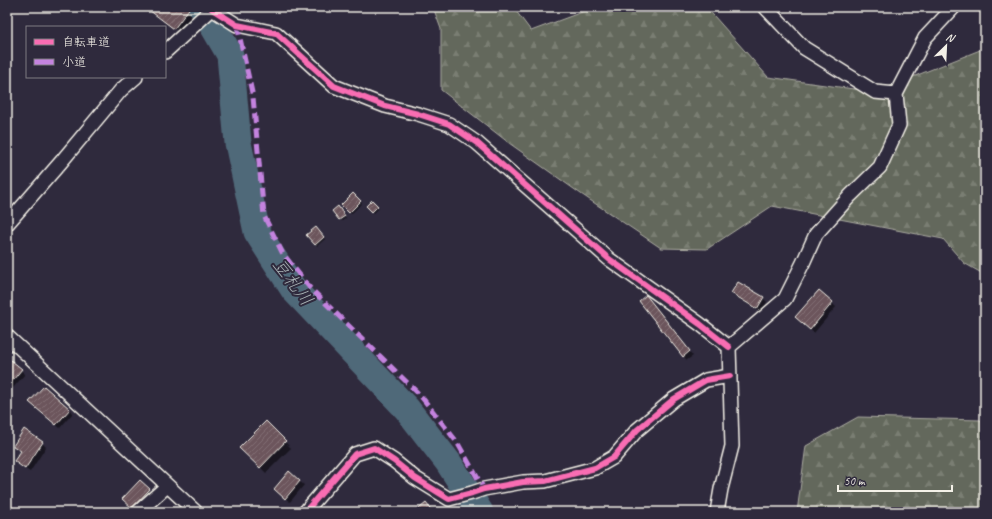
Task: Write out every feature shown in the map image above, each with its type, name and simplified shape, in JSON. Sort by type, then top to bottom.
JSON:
[{"type":"street","points":[[765,7],[804,48],[875,92],[896,94]]},
{"type":"street","points":[[717,512],[732,446],[730,347],[785,299],[816,234],[850,196],[880,167],[899,125],[896,94],[925,38],[954,7]]},
{"type":"street","points":[[166,51],[212,8],[237,25],[276,33],[334,86],[385,106],[418,114],[449,124],[476,143],[609,259],[730,347]]},
{"type":"street","points":[[7,224],[121,90],[135,78]]},
{"type":"street","points":[[7,336],[196,512]]},
{"type":"street","points":[[305,512],[354,454],[374,448],[394,461],[415,478],[449,499],[484,489],[523,482],[545,481],[595,468],[614,457],[637,430],[674,399],[706,380],[730,376]]},
{"type":"street","points":[[138,512],[167,486]]},
{"type":"green space","points":[[433,7],[513,7],[531,31],[582,12],[587,7],[706,7],[768,77],[875,92],[985,48],[985,275],[964,263],[943,239],[772,206],[707,249],[661,248],[509,143],[441,90],[441,29]]},
{"type":"green space","points":[[858,417],[980,420],[985,423],[985,512],[797,512],[806,446]]},
{"type":"building","points":[[145,7],[187,7],[189,9],[174,29]]},
{"type":"building","points":[[353,193],[361,201],[349,213],[341,205]]},
{"type":"building","points":[[372,200],[378,206],[372,212],[366,206]]},
{"type":"building","points":[[338,206],[345,216],[339,220],[332,211]]},
{"type":"building","points":[[316,227],[324,237],[315,245],[306,235]]},
{"type":"building","points":[[738,282],[764,297],[757,309],[731,293]]},
{"type":"building","points":[[819,290],[833,302],[810,330],[795,317]]},
{"type":"building","points":[[646,295],[690,351],[683,357],[639,301]]},
{"type":"building","points":[[7,357],[22,369],[9,385],[7,384]]},
{"type":"building","points":[[44,386],[70,409],[56,425],[29,402]]},
{"type":"building","points":[[266,421],[286,441],[260,468],[239,448]]},
{"type":"building","points":[[24,429],[43,442],[25,469],[14,461],[21,451],[13,446]]},
{"type":"building","points":[[289,471],[300,481],[285,499],[274,489]]},
{"type":"building","points":[[140,480],[150,489],[132,508],[122,499]]},
{"type":"building","points":[[426,503],[433,512],[415,512]]},
{"type":"waterway","name":"豆札川","points":[[202,7],[230,55],[238,143],[257,232],[294,290],[407,409],[448,462],[480,512]]},
{"type":"marked path","points":[[237,25],[253,97],[264,216],[283,254],[310,288],[420,395],[457,442],[484,489]]},
{"type":"cycle path","points":[[212,7],[212,9],[237,25],[276,33],[334,86],[385,106],[418,114],[449,124],[477,143],[609,259],[700,324],[729,347]]},
{"type":"cycle path","points":[[305,512],[355,454],[374,448],[394,461],[415,478],[449,499],[484,489],[523,482],[545,481],[595,468],[614,457],[637,430],[674,399],[706,380],[730,376]]}]
